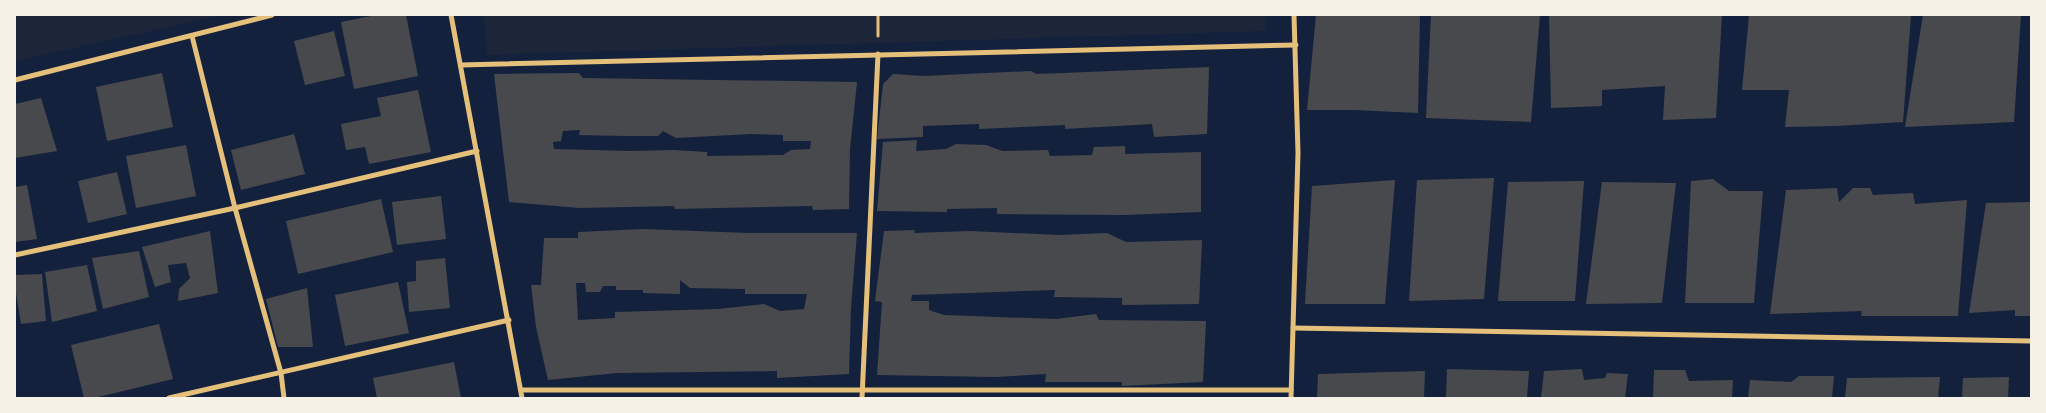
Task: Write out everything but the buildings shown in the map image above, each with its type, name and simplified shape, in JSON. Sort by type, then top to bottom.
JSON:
[{"type":"street","points":[[15,80],[272,15]]},
{"type":"street","points":[[451,15],[522,398]]},
{"type":"street","points":[[1291,398],[1298,153],[1294,15]]},
{"type":"street","points":[[192,36],[235,208],[281,373],[284,398]]},
{"type":"street","points":[[461,65],[1296,45]]},
{"type":"street","points":[[862,398],[878,54]]},
{"type":"street","points":[[15,255],[235,208],[477,151]]},
{"type":"street","points":[[168,398],[509,320]]},
{"type":"street","points":[[1293,328],[2031,341]]},
{"type":"street","points":[[521,390],[1291,390]]},
{"type":"shaded area","points":[[15,15],[223,15],[15,61]]},
{"type":"shaded area","points":[[484,15],[1265,15],[1266,31],[487,55]]}]
